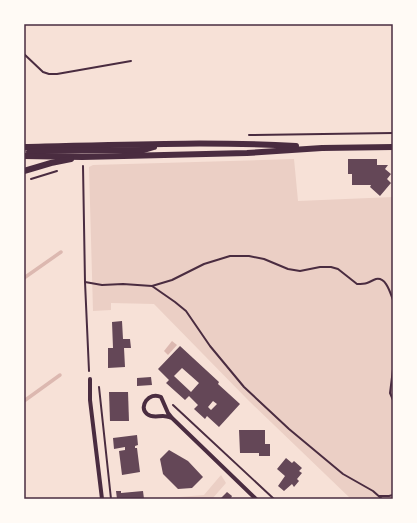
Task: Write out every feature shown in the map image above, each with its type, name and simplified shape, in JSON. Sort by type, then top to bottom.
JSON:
[{"type":"street","points":[[24,147],[259,144],[322,148]]},
{"type":"street","points":[[24,155],[42,151],[144,150],[163,145]]},
{"type":"street","points":[[24,155],[82,157],[247,153],[322,148],[393,147]]},
{"type":"street","points":[[24,171],[51,163],[82,157]]},
{"type":"street","points":[[90,380],[90,400],[102,499]]},
{"type":"street","points":[[172,418],[151,416],[146,414],[144,407],[147,400],[151,396],[156,395],[161,397],[168,413],[172,418],[256,499]]},
{"type":"path","points":[[24,54],[43,72],[49,74],[131,62]]},
{"type":"path","points":[[82,157],[85,282],[90,380],[98,380],[111,499]]},
{"type":"path","points":[[31,179],[58,171]]},
{"type":"path","points":[[85,282],[102,285],[123,284],[152,286],[172,280],[215,260],[230,256],[249,256],[264,258],[288,269],[300,271],[320,266],[331,267],[338,269],[357,284],[380,279],[384,281],[393,300]]},
{"type":"path","points":[[152,286],[186,311],[210,346],[244,387],[289,429],[343,474],[373,491],[382,499]]},
{"type":"path","points":[[393,369],[390,393],[393,400]]},
{"type":"path","points":[[161,397],[177,408],[274,499]]},
{"type":"path","points":[[379,496],[393,495]]},
{"type":"shaded area","points":[[294,159],[298,201],[393,197],[393,499],[351,499],[249,401],[154,304],[111,303],[111,310],[93,311],[89,167],[93,165]]},
{"type":"shaded area","points":[[172,341],[177,345],[168,355],[164,351]]},
{"type":"shaded area","points":[[221,475],[226,483],[212,499],[155,499],[204,495]]},
{"type":"building","points":[[348,159],[377,159],[377,165],[388,165],[385,169],[391,174],[387,179],[391,183],[380,196],[370,187],[371,185],[352,185],[352,174],[348,174]]},
{"type":"building","points":[[122,321],[123,339],[130,339],[131,348],[124,348],[125,367],[108,368],[108,348],[113,348],[112,322]]},
{"type":"building","points":[[180,346],[219,382],[218,384],[240,404],[219,427],[207,416],[205,419],[194,409],[198,405],[189,396],[185,400],[166,383],[169,380],[158,369]],"holes":[[[182,368],[199,383],[191,392],[174,376]],[[213,401],[217,404],[211,410],[208,407]]]},
{"type":"building","points":[[151,377],[152,385],[137,386],[137,378]]},
{"type":"building","points":[[109,392],[128,392],[129,421],[110,421]]},
{"type":"building","points":[[239,430],[265,430],[265,444],[270,444],[270,456],[259,456],[259,453],[240,453]]},
{"type":"building","points":[[137,435],[138,445],[135,446],[135,448],[137,448],[140,472],[122,475],[119,451],[125,450],[125,447],[114,449],[113,438]]},
{"type":"building","points":[[169,450],[188,461],[203,477],[192,488],[178,489],[163,474],[160,459]]},
{"type":"building","points":[[286,458],[292,463],[294,461],[302,468],[299,471],[302,473],[297,479],[299,481],[294,487],[292,484],[284,491],[278,486],[285,476],[277,469]]},
{"type":"building","points":[[116,491],[121,491],[121,493],[143,491],[144,499],[117,499]]},
{"type":"building","points":[[227,492],[232,496],[232,499],[220,499]]},
{"type":"waterway","points":[[24,278],[61,252]]},
{"type":"waterway","points":[[24,401],[60,375]]}]
